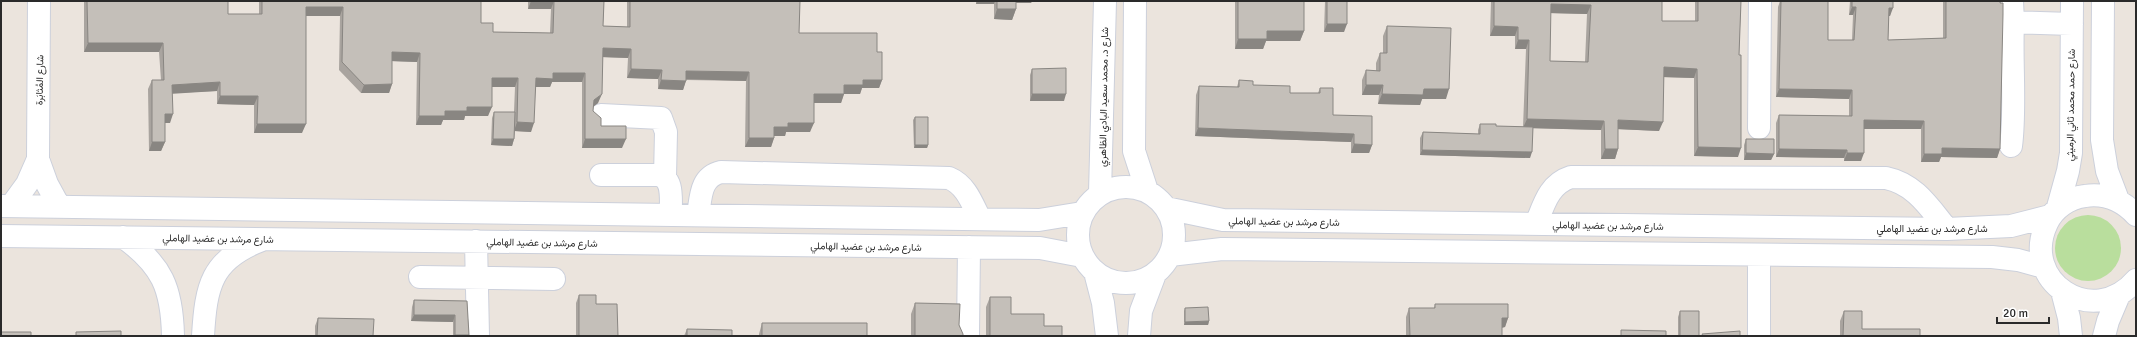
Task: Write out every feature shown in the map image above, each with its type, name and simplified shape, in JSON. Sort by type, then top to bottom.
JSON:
[{"type":"street","name":"شارع المُثابَرة","points":[[39,1],[38,159],[46,184],[59,206]]},
{"type":"street","name":"شارع د. محمد سعيد البادي الظاهري","points":[[1100,194],[1105,1]]},
{"type":"street","points":[[1136,1],[1134,151],[1147,191]]},
{"type":"street","points":[[1759,128],[1760,1]]},
{"type":"street","name":"شارع حمد محمد ثاني الرميثي","points":[[2044,267],[2040,250],[2042,232],[2054,212],[2067,178],[2071,153],[2072,1]]},
{"type":"street","points":[[2103,1],[2102,140],[2107,171],[2118,200],[2136,215]]},
{"type":"street","points":[[2011,146],[2014,127],[2012,59],[2013,12],[2072,24]]},
{"type":"street","points":[[601,115],[660,118],[666,132],[665,177],[669,183],[671,215]]},
{"type":"street","name":"شارع المُثابَرة","points":[[6,206],[28,184],[38,159]]},
{"type":"street","points":[[698,215],[704,183],[711,176],[721,172],[949,178],[956,181],[965,189],[980,219]]},
{"type":"street","points":[[601,175],[658,175],[665,177]]},
{"type":"street","points":[[1536,224],[1552,189],[1564,179],[1571,177],[1886,178],[1896,180],[1913,189],[1947,229]]},
{"type":"street","points":[[1088,264],[1114,282],[1128,284],[1142,281],[1155,274],[1164,266],[1170,255],[1174,240],[1173,223],[1166,208],[1158,198],[1147,191],[1131,186],[1115,187],[1100,194],[1090,202],[1082,213],[1078,235],[1088,264],[1103,303],[1107,336]]},
{"type":"street","name":"شارع مرشد بن عضيد الهاملي","points":[[1166,208],[1223,220],[1947,229],[2011,226],[2054,212],[2076,197],[2098,194],[2118,200]]},
{"type":"street","points":[[6,206],[1039,220],[1082,213]]},
{"type":"street","name":"شارع مرشد بن عضيد الهاملي","points":[[1,236],[1040,248],[1088,264]]},
{"type":"street","points":[[122,237],[146,256],[156,268],[167,289],[173,311],[173,336]]},
{"type":"street","points":[[203,336],[206,299],[213,278],[226,260],[244,246],[266,239]]},
{"type":"street","points":[[476,241],[478,336]]},
{"type":"street","points":[[968,247],[968,336]]},
{"type":"street","points":[[1170,255],[1222,249],[1759,256],[1992,257],[2018,260],[2044,267],[2051,280],[2062,291],[2084,301],[2108,300],[2119,295],[2136,280]]},
{"type":"street","points":[[1758,336],[1759,256]]},
{"type":"street","points":[[1139,336],[1140,317],[1144,298],[1155,274]]},
{"type":"street","points":[[420,277],[554,279]]},
{"type":"street","points":[[2062,291],[2069,318],[2071,336]]},
{"type":"street","points":[[2104,336],[2108,320],[2119,295]]},
{"type":"green space","points":[[2088,215],[2101,218],[2111,225],[2118,235],[2121,248],[2118,261],[2111,271],[2101,278],[2088,281],[2075,278],[2065,271],[2058,261],[2055,248],[2058,235],[2065,225],[2075,218]]},
{"type":"building","points":[[87,1],[228,1],[228,14],[262,14],[262,1],[481,1],[481,23],[493,23],[493,32],[553,33],[554,1],[604,1],[603,26],[630,27],[630,1],[800,1],[799,33],[877,33],[877,52],[882,52],[882,80],[863,80],[863,85],[844,85],[844,94],[814,94],[814,123],[788,123],[788,127],[774,127],[774,138],[749,138],[749,72],[686,71],[686,81],[661,80],[662,70],[631,69],[631,49],[603,48],[602,94],[594,100],[593,111],[601,118],[601,126],[626,126],[626,139],[585,139],[585,73],[553,73],[553,79],[536,78],[534,123],[517,122],[518,78],[492,78],[492,107],[467,107],[467,111],[445,111],[445,116],[419,116],[420,53],[392,52],[392,84],[364,85],[342,62],[343,7],[306,7],[306,124],[257,124],[258,96],[220,96],[220,82],[172,85],[173,114],[165,114],[165,142],[152,142],[152,80],[164,80],[163,43],[88,43]]},
{"type":"building","points":[[997,1],[1016,1],[1016,9],[997,9]]},
{"type":"building","points":[[1238,1],[1304,1],[1304,31],[1267,31],[1267,39],[1238,39]]},
{"type":"building","points":[[1327,1],[1347,1],[1347,24],[1327,24]]},
{"type":"building","points":[[1494,1],[1662,1],[1662,21],[1698,21],[1698,1],[1741,1],[1739,55],[1741,55],[1741,148],[1698,147],[1697,69],[1664,67],[1663,122],[1618,120],[1618,149],[1605,149],[1604,121],[1527,119],[1529,40],[1518,40],[1518,27],[1494,26]],"holes":[[[1551,4],[1591,5],[1588,62],[1550,61]]]},
{"type":"building","points":[[1781,1],[1828,1],[1828,40],[1854,40],[1856,7],[1852,7],[1852,1],[1893,1],[1893,8],[1889,8],[1888,40],[1946,38],[1946,1],[2000,1],[2000,3],[2003,3],[2000,149],[1942,148],[1942,154],[1924,154],[1924,121],[1864,120],[1864,153],[1847,153],[1847,150],[1779,149],[1779,115],[1852,116],[1852,90],[1779,89]]},
{"type":"building","points":[[1387,26],[1451,28],[1449,89],[1424,89],[1423,95],[1382,94],[1383,85],[1366,85],[1366,70],[1380,71],[1380,53],[1387,53]]},
{"type":"building","points":[[1066,68],[1066,94],[1032,94],[1032,69]]},
{"type":"building","points":[[1239,80],[1253,81],[1253,85],[1290,86],[1290,93],[1320,93],[1320,88],[1333,88],[1333,115],[1372,116],[1372,145],[1354,144],[1354,134],[1198,128],[1199,86],[1239,87]]},
{"type":"building","points":[[494,112],[515,112],[514,139],[493,139]]},
{"type":"building","points":[[915,117],[928,117],[928,145],[915,145]]},
{"type":"building","points":[[1480,124],[1533,127],[1532,152],[1422,150],[1423,132],[1480,134]]},
{"type":"building","points":[[1746,139],[1774,139],[1774,154],[1746,153]]},
{"type":"building","points":[[579,295],[596,295],[596,304],[617,304],[618,336],[579,336]]},
{"type":"building","points":[[990,297],[1011,297],[1011,314],[1044,314],[1044,326],[1062,326],[1062,336],[990,336]]},
{"type":"building","points":[[414,300],[467,301],[469,335],[455,335],[455,315],[414,315]]},
{"type":"building","points":[[915,303],[960,304],[959,325],[963,336],[915,336]]},
{"type":"building","points":[[1435,304],[1508,304],[1508,318],[1502,318],[1502,336],[1410,336],[1409,308],[1435,308]]},
{"type":"building","points":[[1208,307],[1209,321],[1185,322],[1185,308]]},
{"type":"building","points":[[1680,311],[1699,311],[1699,336],[1680,336]]},
{"type":"building","points":[[1844,311],[1862,311],[1862,329],[1920,329],[1920,336],[1843,336]]},
{"type":"building","points":[[318,318],[374,319],[373,336],[317,336]]},
{"type":"building","points":[[762,323],[867,323],[867,336],[762,336]]},
{"type":"building","points":[[687,329],[732,330],[732,336],[687,336]]},
{"type":"building","points":[[1621,330],[1666,331],[1666,336],[1621,336]]},
{"type":"building","points":[[121,331],[121,336],[76,336],[76,332]]},
{"type":"building","points":[[1740,331],[1740,336],[1703,336],[1702,334]]},
{"type":"building","points":[[1,332],[31,332],[31,336],[1,336]]}]
